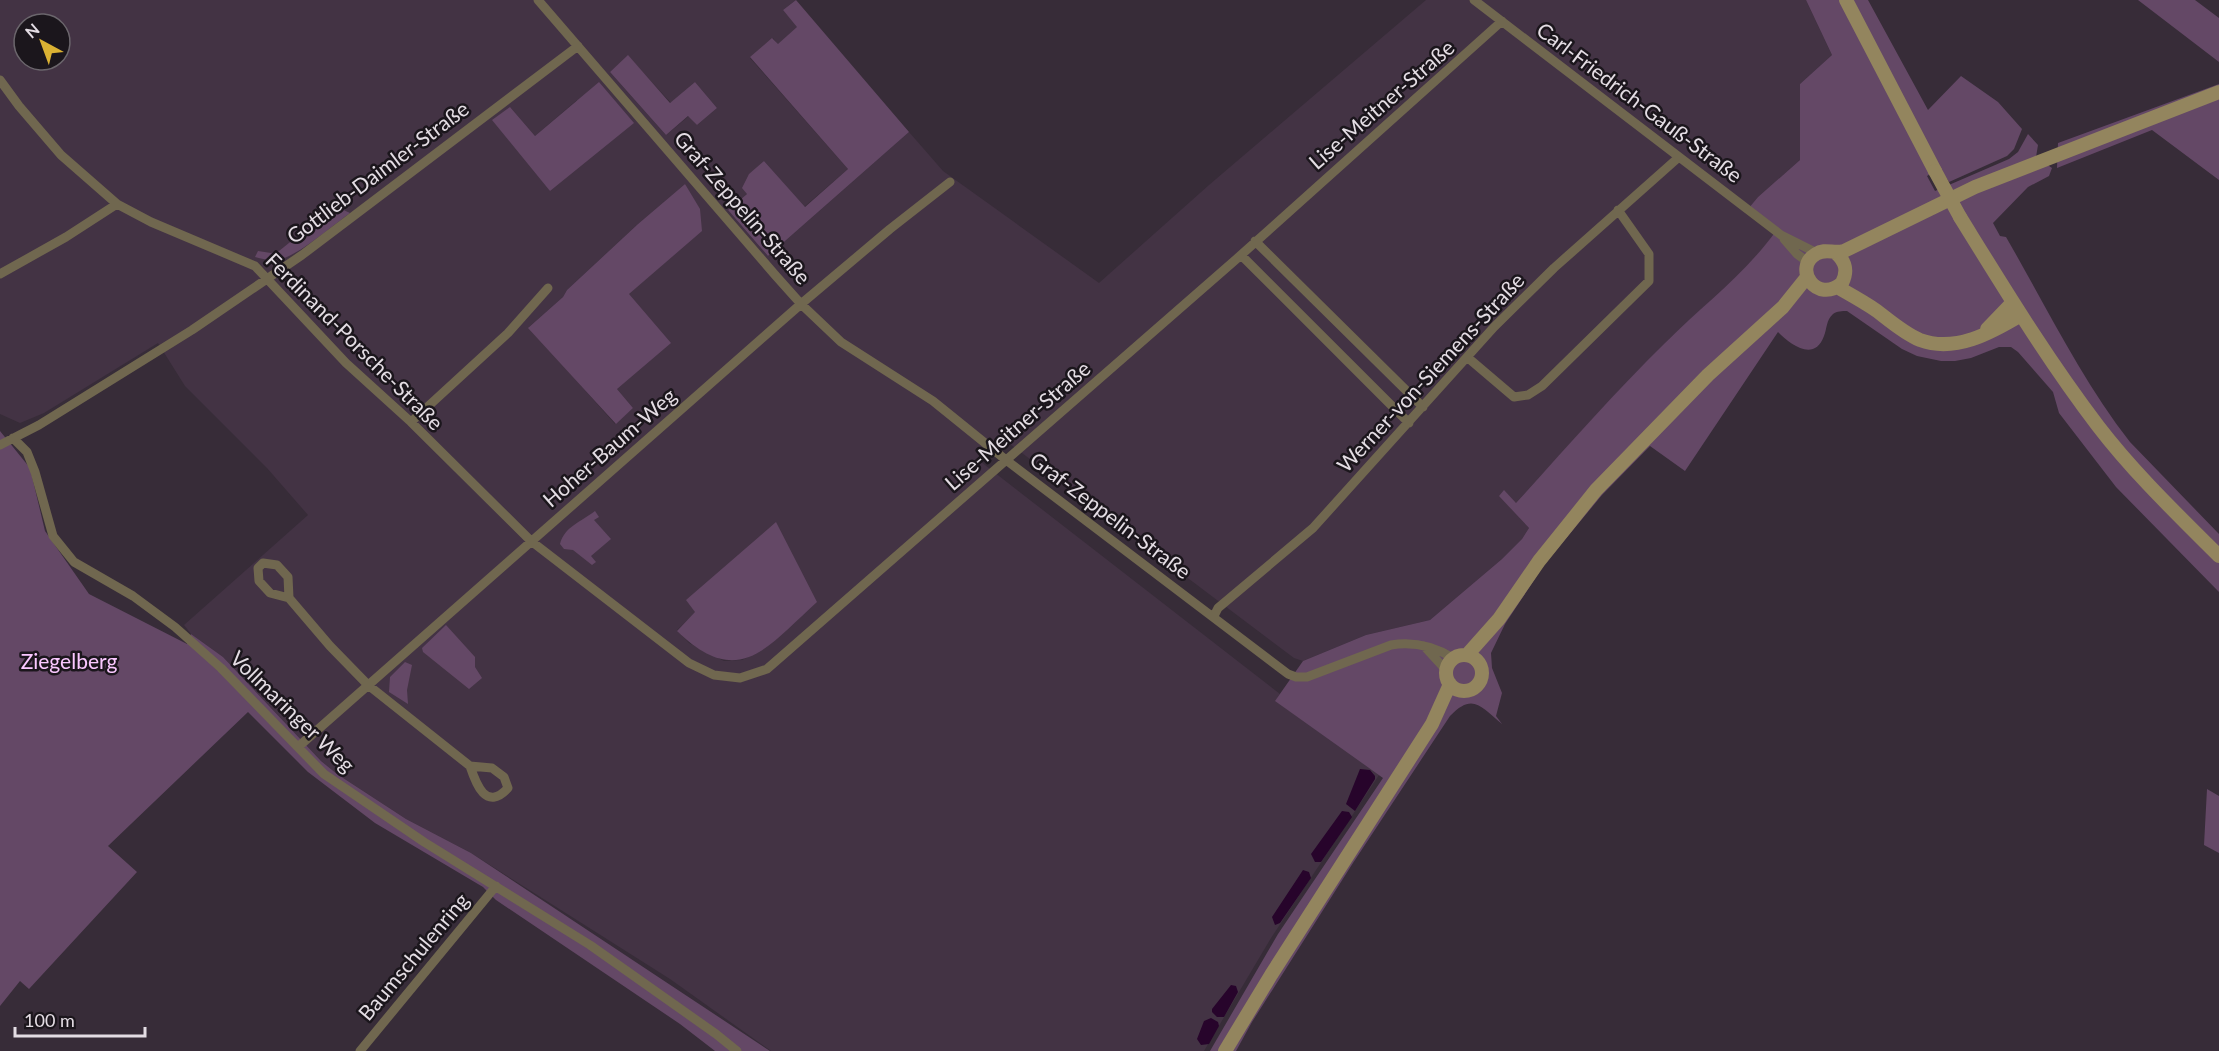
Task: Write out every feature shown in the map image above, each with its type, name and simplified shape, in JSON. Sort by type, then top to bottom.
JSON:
[{"type":"street","name":"Graf-Zeppelin-Straße","points":[[538,0],[801,304],[841,342],[933,401],[1006,460],[1288,674],[1307,677],[1391,645],[1411,643],[1440,650],[1456,661]]},
{"type":"street","name":"Carl-Friedrich-Gauß-Straße","points":[[1474,0],[1781,235],[1813,257]]},
{"type":"street","points":[[1846,0],[1960,217],[2012,303],[2099,427],[2152,488],[2219,556]]},
{"type":"street","name":"Lise-Meitner-Straße","points":[[531,541],[689,663],[714,675],[740,678],[767,669],[1241,255],[1502,21]]},
{"type":"street","name":"Gottlieb-Daimler-Straße","points":[[13,438],[86,397],[192,330],[302,255],[578,45]]},
{"type":"street","name":"Ferdinand-Porsche-Straße","points":[[0,80],[19,106],[62,155],[117,204],[152,222],[255,266],[346,363],[411,422],[531,541]]},
{"type":"street","points":[[1810,282],[1825,290],[1870,239],[1903,220],[1975,187],[2219,92]]},
{"type":"street","name":"Werner-von-Siemens-Straße","points":[[1214,616],[1218,608],[1313,528],[1467,357],[1554,268],[1679,157]]},
{"type":"street","name":"Hoher-Baum-Weg","points":[[298,747],[801,304],[950,182]]},
{"type":"street","points":[[0,274],[66,237],[117,204]]},
{"type":"street","points":[[1467,357],[1514,397],[1527,395],[1542,386],[1648,281],[1649,254],[1618,210]]},
{"type":"street","points":[[1255,241],[1423,407]]},
{"type":"street","points":[[1225,1051],[1455,688],[1456,661],[1498,619],[1539,561],[1596,490],[1708,375],[1810,282],[1813,257],[1824,251],[1866,303],[1919,339],[1935,344],[1950,345],[1966,342],[2003,326],[2021,315]]},
{"type":"street","points":[[1241,255],[1409,423]]},
{"type":"street","points":[[411,422],[508,333],[548,288]]},
{"type":"street","points":[[1976,338],[2012,303]]},
{"type":"street","points":[[0,445],[13,438]]},
{"type":"street","name":"Vollmaringer Weg","points":[[13,438],[27,452],[53,536],[74,562],[134,596],[175,627],[221,668],[324,774],[424,842],[590,945],[737,1051]]},
{"type":"street","points":[[289,597],[330,646],[368,685],[470,766]]},
{"type":"street","points":[[1455,688],[1472,690],[1480,682],[1482,672],[1479,663],[1498,619]]},
{"type":"street","points":[[1456,661],[1479,663]]},
{"type":"street","name":"Baumschulenring","points":[[360,1051],[496,886]]},
{"type":"shaded area","points":[[0,0],[796,0],[783,10],[798,27],[778,45],[773,38],[750,58],[848,169],[804,207],[764,161],[747,194],[728,210],[768,256],[909,132],[943,171],[1099,283],[1209,185],[1426,0],[1806,0],[1832,55],[1800,84],[1800,160],[1758,197],[1745,213],[1774,235],[1747,267],[1667,341],[1516,503],[1499,495],[1529,528],[1522,539],[1502,559],[1430,620],[1366,635],[1303,661],[1294,658],[1006,441],[981,462],[1280,694],[1276,701],[1379,775],[1271,938],[1204,1051],[771,1051],[670,979],[471,853],[406,819],[337,774],[321,761],[223,657],[191,634],[184,625],[308,515],[267,468],[185,386],[158,343],[44,413],[20,423],[0,414]],"holes":[[[628,56],[671,103],[695,82],[717,108],[697,125],[689,116],[666,135],[610,72]],[[577,100],[550,191],[510,107],[535,136]],[[685,184],[701,231],[628,294],[617,389],[633,408],[615,424],[529,327],[638,224]],[[696,612],[761,651],[742,660],[724,661],[689,643],[677,630]]]},
{"type":"shaded area","points":[[1360,769],[1370,770],[1375,779],[1355,811],[1346,804]]},
{"type":"shaded area","points":[[1342,811],[1349,812],[1352,817],[1321,862],[1315,862],[1311,854]]},
{"type":"shaded area","points":[[1303,870],[1309,872],[1311,878],[1280,923],[1275,925],[1272,917]]},
{"type":"shaded area","points":[[1231,985],[1236,986],[1238,992],[1224,1017],[1217,1017],[1212,1009]]},
{"type":"shaded area","points":[[1211,1018],[1218,1022],[1219,1026],[1209,1044],[1201,1045],[1197,1039],[1204,1021]]},
{"type":"green space","points":[[796,0],[909,132],[768,256],[728,210],[747,194],[742,188],[749,174],[764,161],[805,207],[848,169],[750,57],[772,38],[778,44],[797,27],[783,10]]},
{"type":"green space","points":[[1806,0],[1868,0],[1928,110],[1961,76],[1998,102],[2022,129],[2014,149],[2007,156],[1949,182],[1909,120],[1935,171],[1927,176],[1935,191],[2009,159],[2018,152],[2028,134],[2038,145],[2036,157],[2052,168],[2049,176],[2028,187],[1993,223],[2000,236],[2006,237],[2080,368],[2112,418],[2130,442],[2219,534],[2219,592],[2116,487],[2059,413],[2053,392],[2011,347],[1999,347],[1971,358],[1955,361],[1941,361],[1917,356],[1902,349],[1847,311],[1836,312],[1831,316],[1820,344],[1808,350],[1795,346],[1778,332],[1685,471],[1650,446],[1602,495],[1544,565],[1505,624],[1491,653],[1492,668],[1502,693],[1496,716],[1502,724],[1482,708],[1471,704],[1458,709],[1450,716],[1353,863],[1236,1051],[1210,1051],[1278,934],[1383,778],[1275,701],[1303,661],[1366,635],[1430,620],[1502,559],[1522,539],[1529,528],[1499,496],[1504,490],[1516,503],[1628,381],[1764,247],[1776,231],[1748,209],[1758,197],[1800,160],[1800,84],[1832,55]]},
{"type":"green space","points":[[2138,0],[2195,0],[2219,18],[2219,62]]},
{"type":"green space","points":[[628,55],[670,103],[695,82],[717,108],[697,125],[688,116],[666,135],[610,72]]},
{"type":"green space","points":[[599,82],[634,123],[550,191],[492,120],[510,107],[535,136]]},
{"type":"green space","points":[[2219,84],[2219,180],[2152,130],[2057,168],[2058,143]]},
{"type":"green space","points":[[685,184],[700,209],[702,231],[629,294],[671,343],[617,389],[633,408],[616,424],[528,328],[638,224]]},
{"type":"green space","points":[[335,206],[350,213],[305,247],[278,260],[255,257],[258,251],[271,253],[279,251]]},
{"type":"green space","name":"Ziegelberg","points":[[0,431],[30,468],[45,531],[89,594],[187,644],[191,634],[223,657],[321,761],[337,774],[406,819],[471,853],[770,1051],[715,1051],[680,1024],[496,900],[483,887],[375,823],[308,772],[248,712],[108,846],[137,872],[29,989],[20,981],[0,1006]]},
{"type":"green space","points":[[595,511],[599,517],[594,520],[611,539],[591,556],[596,562],[592,565],[573,550],[564,549],[560,544],[570,529]]},
{"type":"green space","points":[[776,522],[817,602],[783,634],[752,656],[735,660],[718,658],[699,649],[677,631],[695,612],[686,600]]},
{"type":"green space","points":[[446,625],[475,657],[475,667],[482,678],[469,689],[423,652],[422,648]]},
{"type":"green space","points":[[405,662],[412,665],[407,690],[408,704],[389,692],[390,677]]},
{"type":"green space","points":[[2207,789],[2219,796],[2219,853],[2204,845]]}]
